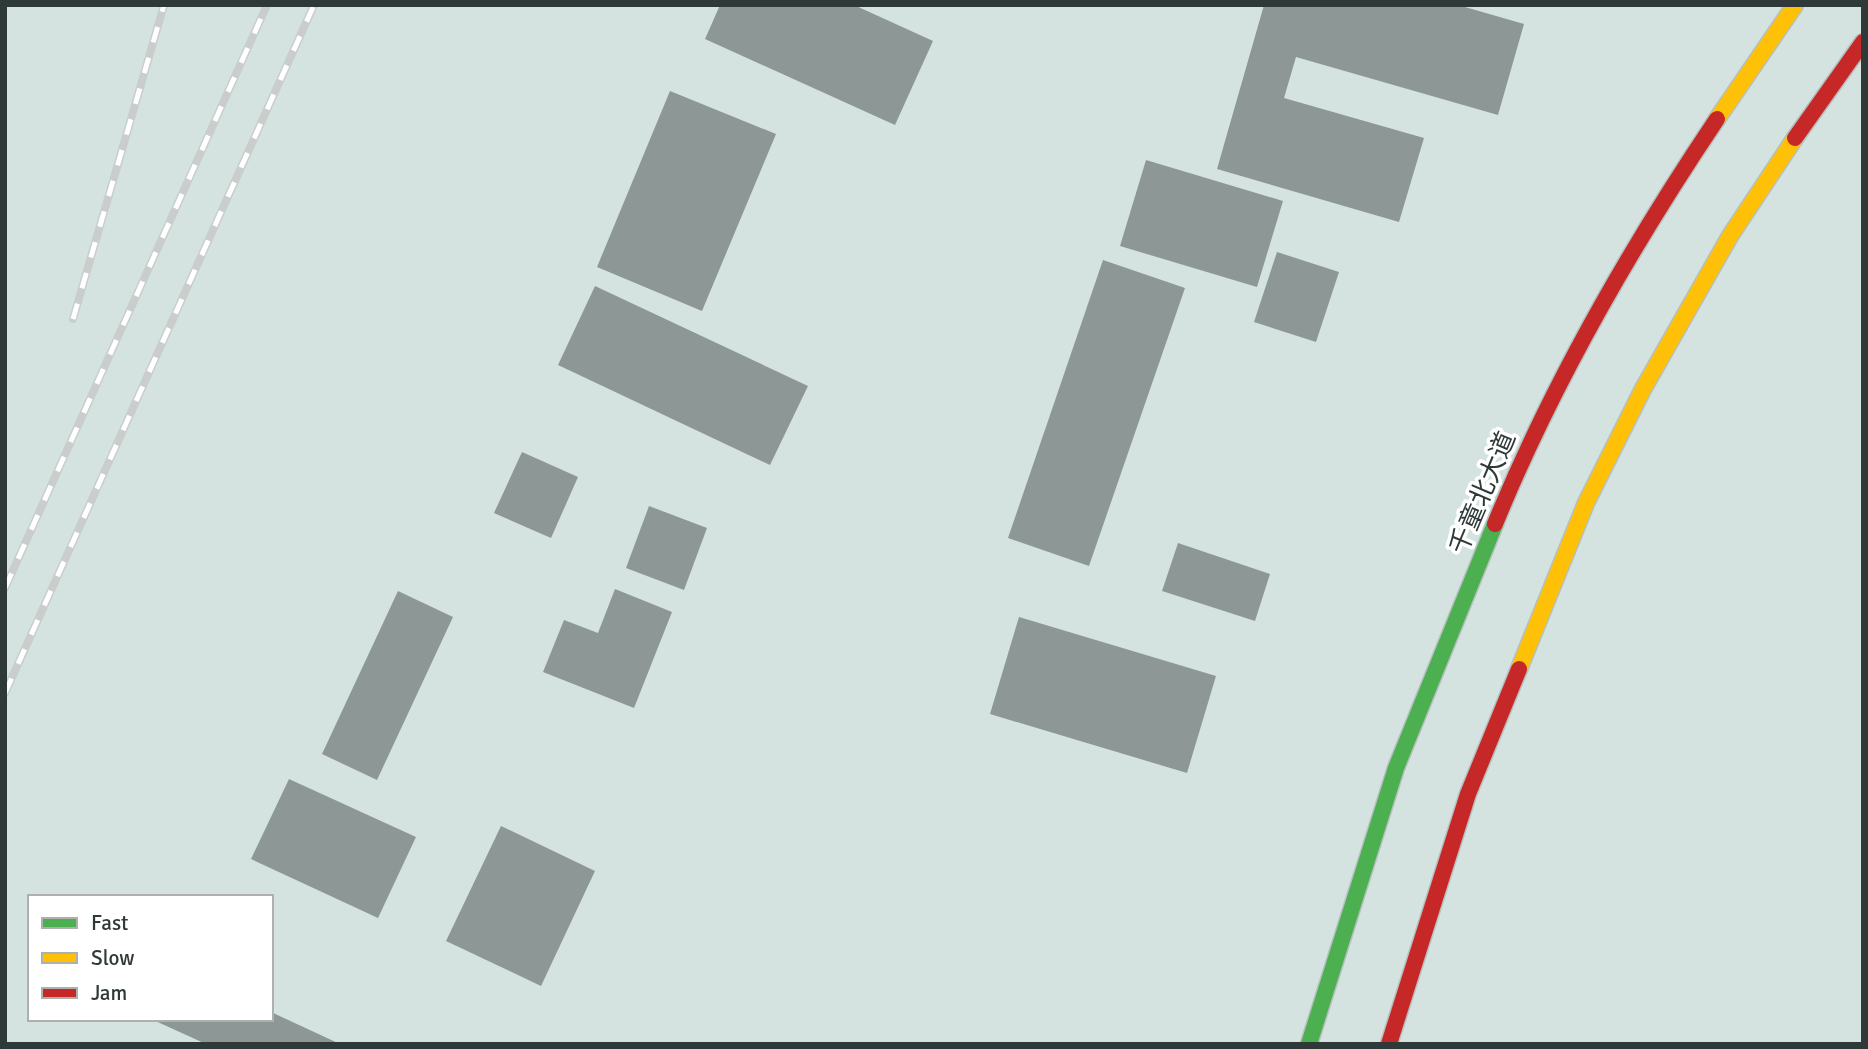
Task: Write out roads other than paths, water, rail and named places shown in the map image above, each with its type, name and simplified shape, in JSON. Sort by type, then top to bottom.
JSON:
[{"type":"main road","name":"千童北大道","points":[[1309,1044],[1396,768],[1516,472],[1575,353],[1665,196],[1795,5]]},
{"type":"main road","points":[[1389,1044],[1468,794],[1586,503],[1643,389],[1730,236],[1835,79],[1863,42]]},
{"type":"railway","points":[[73,319],[164,5]]},
{"type":"railway","points":[[5,588],[267,5]]},
{"type":"railway","points":[[5,693],[314,5]]}]
